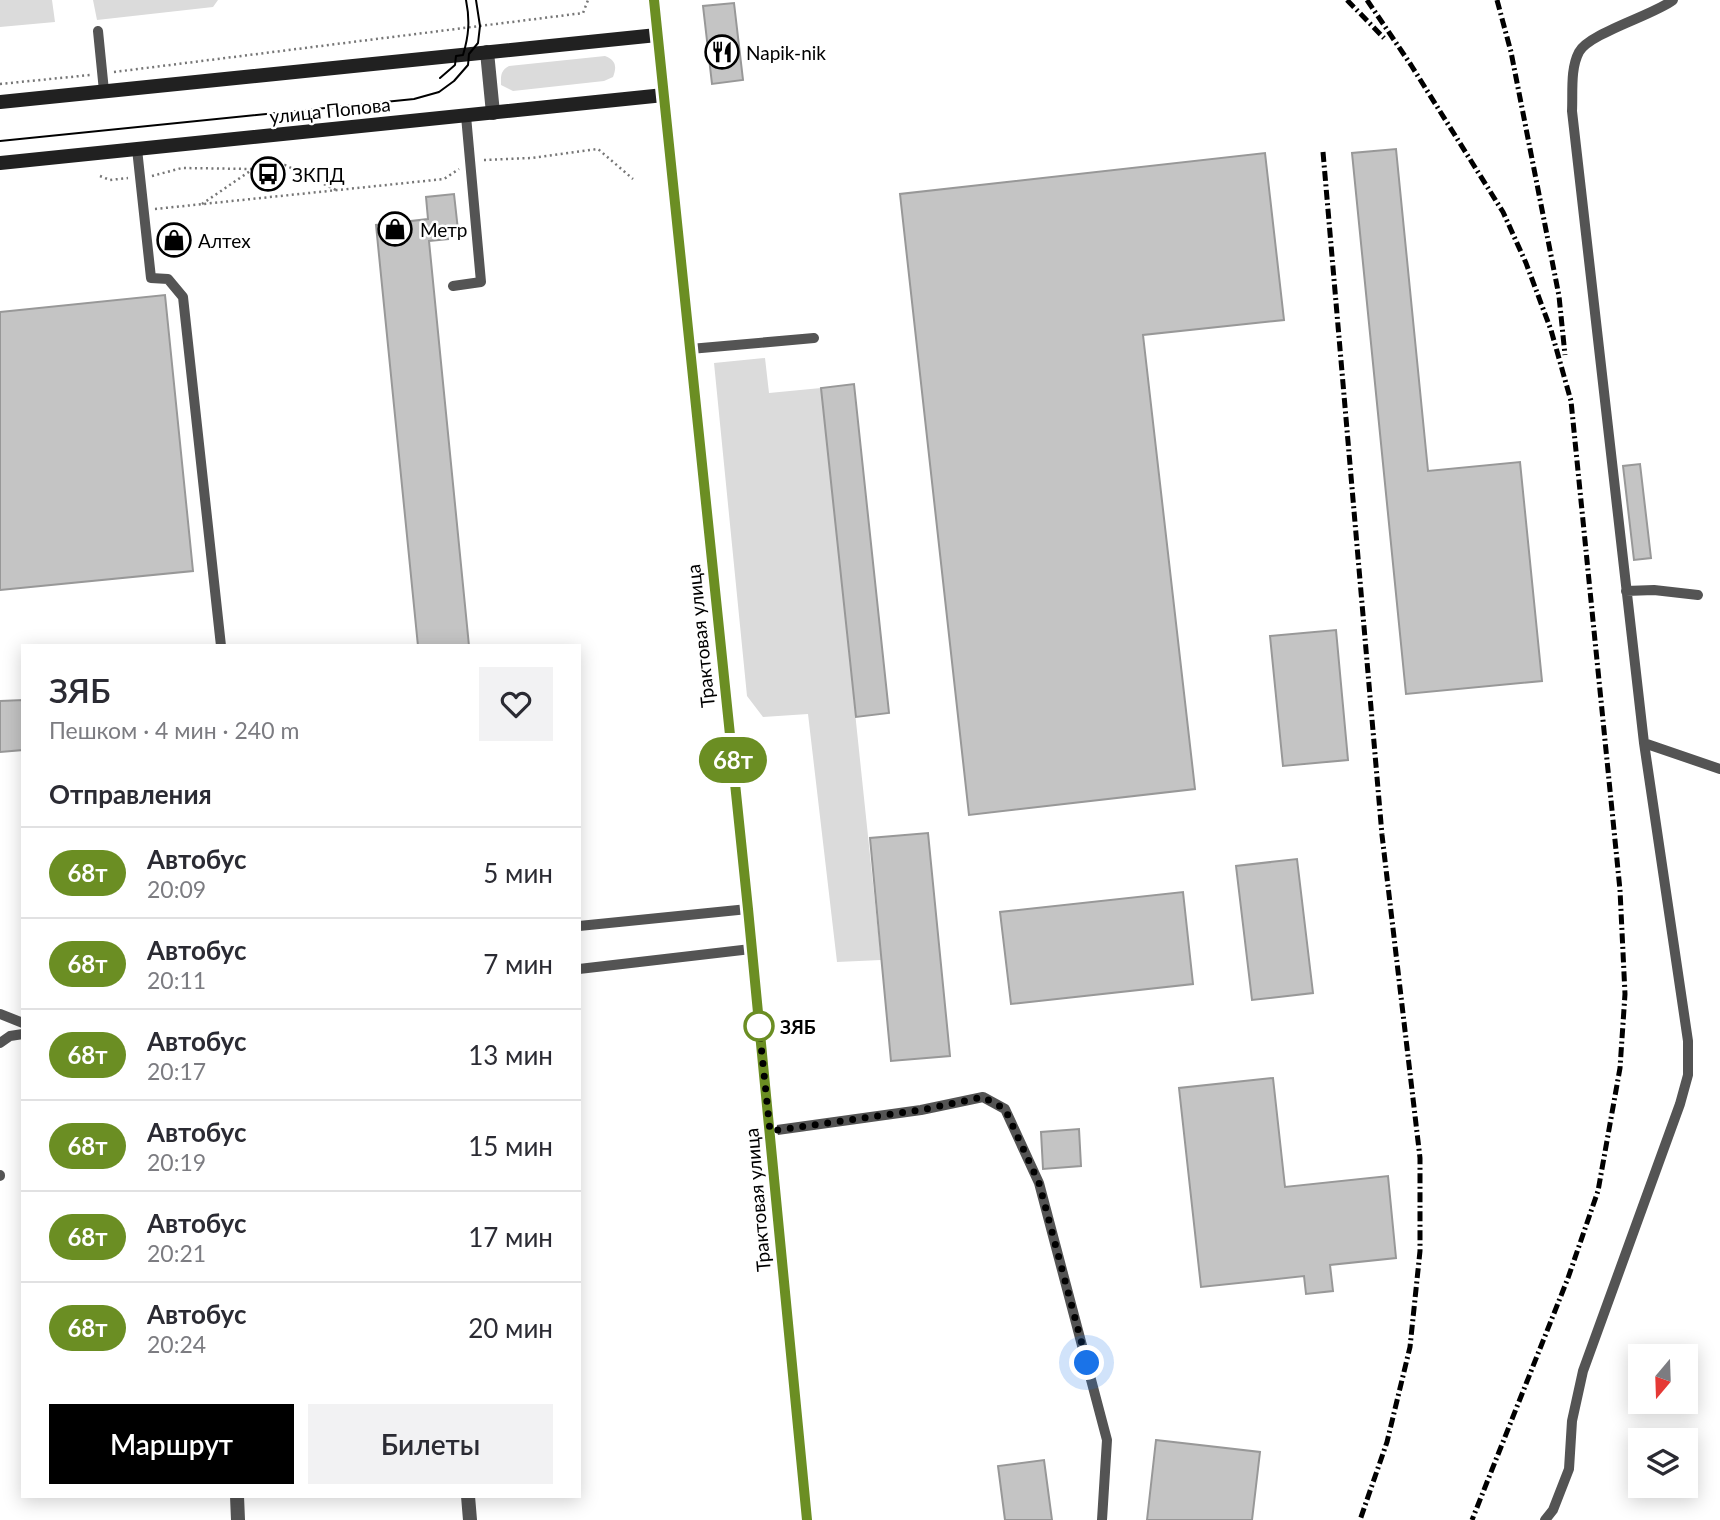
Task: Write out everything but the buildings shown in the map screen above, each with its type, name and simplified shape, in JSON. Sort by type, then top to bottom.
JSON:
[{"type":"main road","name":"Трактовая улица","points":[[654,0],[748,909],[807,1520]]},
{"type":"main road","points":[[0,102],[657,35]]},
{"type":"main road","name":"улица Попова","points":[[0,163],[664,95]]},
{"type":"street","points":[[487,52],[493,113]]},
{"type":"street","points":[[237,1498],[238,1520]]},
{"type":"street","points":[[468,1498],[470,1520]]},
{"type":"lane","points":[[1545,1520],[1553,1510],[1569,1469],[1572,1421],[1583,1371],[1680,1104],[1688,1075],[1688,1041],[1644,743],[1572,111],[1573,71],[1580,50],[1603,34],[1673,0]]},
{"type":"lane","points":[[98,31],[104,91]]},
{"type":"lane","points":[[453,286],[481,282],[466,116]]},
{"type":"lane","points":[[137,149],[150,278],[169,279],[183,297],[221,644]]},
{"type":"lane","points":[[690,349],[814,338]]},
{"type":"lane","points":[[1626,592],[1654,590],[1698,596]]},
{"type":"lane","points":[[1644,743],[1720,769]]},
{"type":"lane","points":[[581,926],[748,909]]},
{"type":"lane","points":[[581,969],[751,950]]},
{"type":"lane","points":[[0,1014],[21,1022]]},
{"type":"lane","points":[[0,1043],[10,1036],[21,1034]]},
{"type":"lane","points":[[770,1131],[921,1110],[983,1097],[1005,1109],[1039,1183],[1107,1440],[1102,1520]]},
{"type":"path","points":[[0,84],[102,74],[583,13],[588,0]]},
{"type":"path","points":[[144,210],[444,179],[470,161],[531,158],[598,149],[633,179]]},
{"type":"path","points":[[100,176],[110,180],[161,175],[182,168],[253,169],[285,165],[336,190]]},
{"type":"path","points":[[202,204],[253,169]]},
{"type":"shaded area","points":[[0,0],[52,0],[55,22],[0,27]]},
{"type":"shaded area","points":[[93,0],[218,0],[213,7],[97,20]]},
{"type":"shaded area","points":[[605,56],[615,67],[613,77],[604,81],[513,91],[501,85],[501,76],[509,66]]},
{"type":"shaded area","points":[[765,358],[769,393],[821,388],[881,960],[837,962],[808,714],[763,717],[747,696],[714,363]]},
{"type":"tram line","points":[[440,78],[455,65],[456,56],[463,55],[468,28],[466,0]]},
{"type":"tram line","points":[[0,141],[414,99],[439,92],[454,81],[468,65],[469,54],[478,43],[480,26],[476,0]]},
{"type":"railway","points":[[1347,0],[1384,38]]},
{"type":"railway","points":[[1367,0],[1503,212],[1551,330],[1571,401],[1620,890],[1625,994],[1620,1068],[1598,1191],[1568,1278],[1472,1520]]},
{"type":"railway","points":[[1497,0],[1511,52],[1559,296],[1565,355]]},
{"type":"railway","points":[[1323,152],[1382,835],[1420,1158],[1420,1251],[1410,1347],[1387,1442],[1360,1520]]},
{"type":"bus line","name":"68т","points":[[654,0],[748,909],[807,1520]]},
{"type":"place","name":"Napik-nik","points":[[722,52]]},
{"type":"place","name":"ЗКПД","points":[[268,174]]},
{"type":"place","name":"Метр","points":[[395,229]]},
{"type":"place","name":"Алтех","points":[[174,240]]},
{"type":"place","name":"ЗЯБ","points":[[759,1026]]},
{"type":"route","points":[[759,1026],[770,1131],[921,1110],[983,1097],[1005,1109],[1039,1183],[1087,1363]]}]
